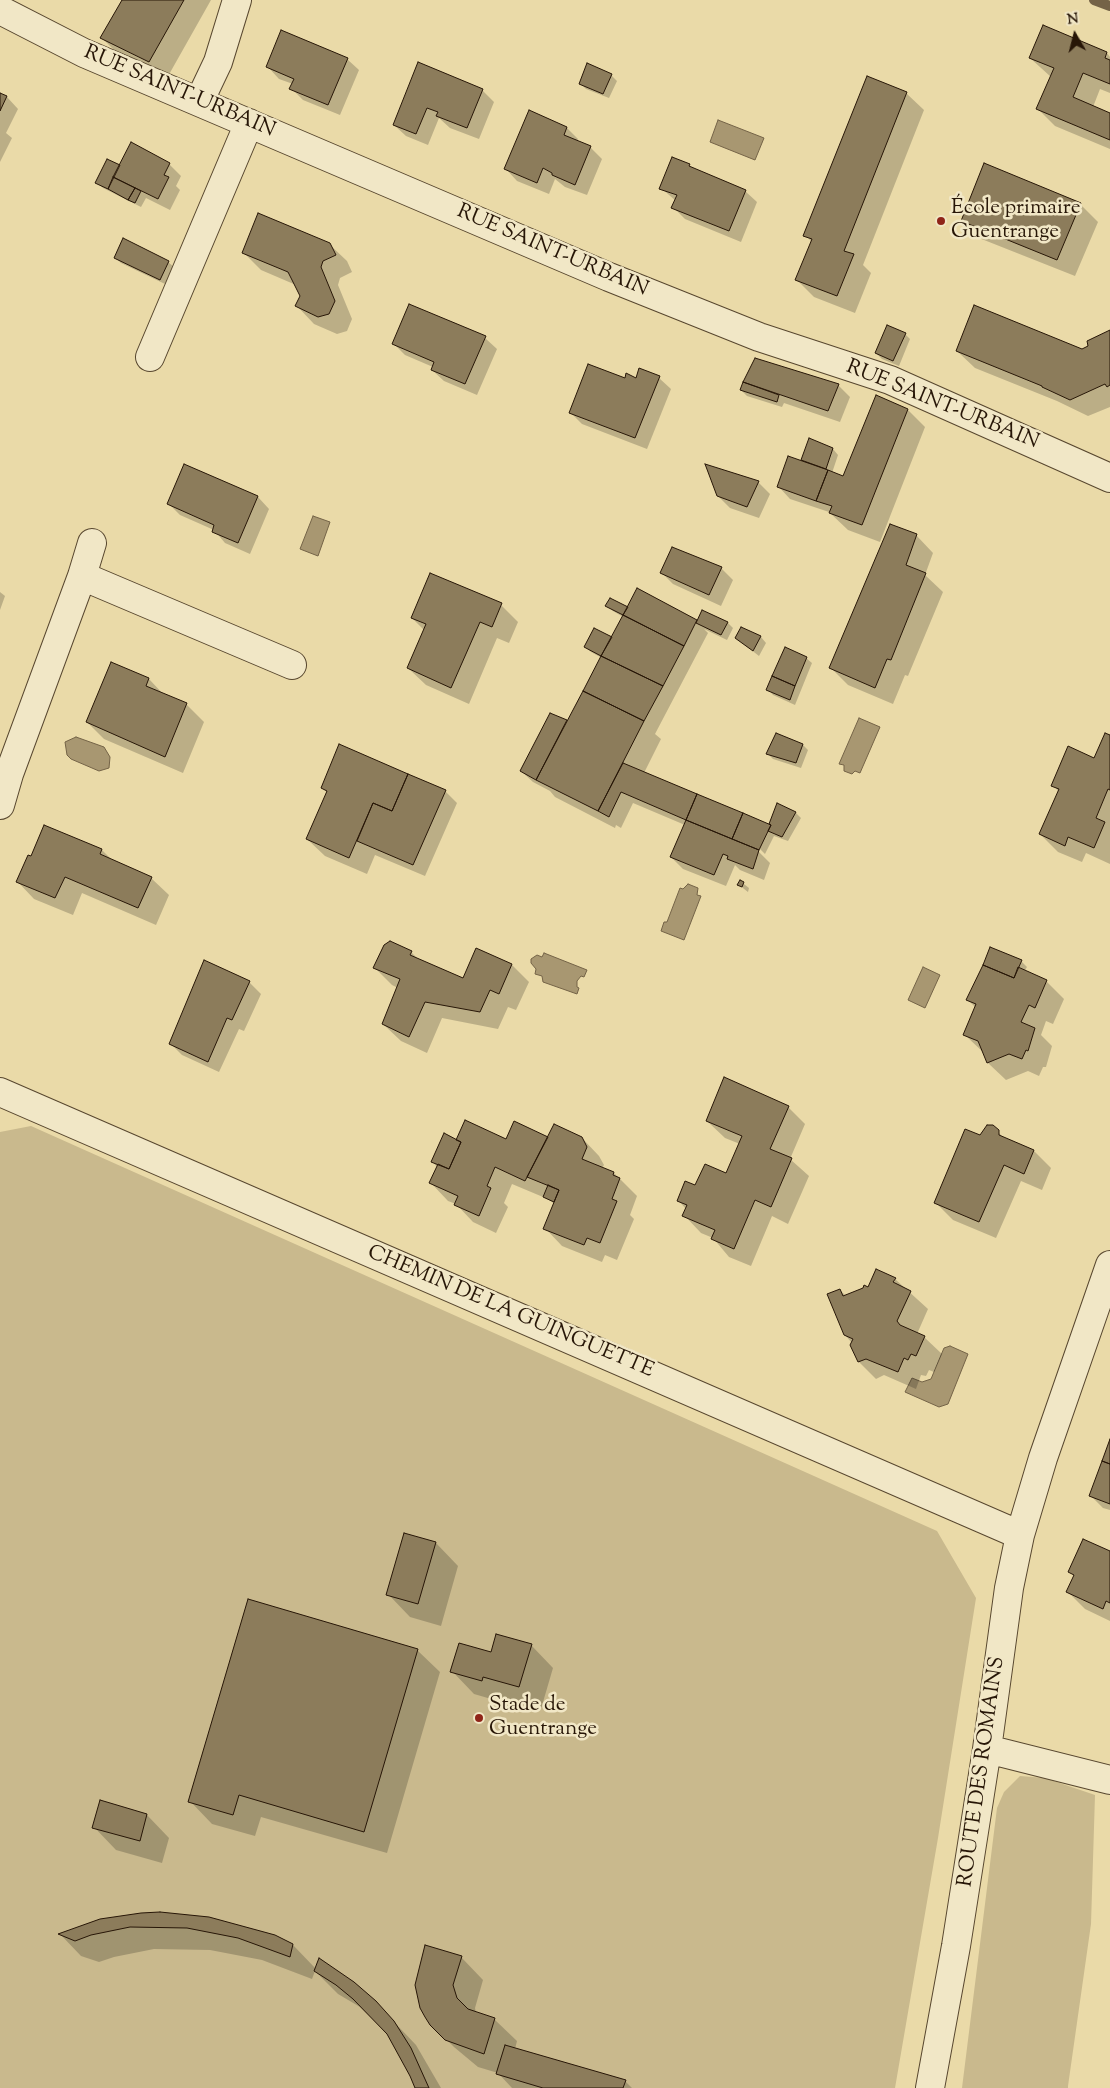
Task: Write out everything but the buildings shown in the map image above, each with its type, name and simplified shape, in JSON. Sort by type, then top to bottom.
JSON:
[{"type":"street","points":[[199,102],[218,62],[236,0]]},
{"type":"street","name":"RUE SAINT-URBAIN","points":[[0,10],[84,52],[609,277],[750,334],[890,380],[1110,478]]},
{"type":"street","points":[[150,358],[249,123]]},
{"type":"street","points":[[0,805],[12,765],[82,576],[92,543]]},
{"type":"street","points":[[82,576],[292,665]]},
{"type":"street","name":"CHEMIN DE LA GUINGUETTE","points":[[0,1092],[1020,1535]]},
{"type":"street","name":"ROUTE DES ROMAINS","points":[[930,2088],[956,1946],[987,1749],[1009,1588],[1020,1535],[1043,1458],[1110,1265]]},
{"type":"street","points":[[987,1749],[1110,1780]]},
{"type":"shaded area","points":[[718,120],[764,138],[755,160],[710,142]]},
{"type":"shaded area","points":[[313,516],[330,522],[318,556],[300,549]]},
{"type":"shaded area","points":[[859,718],[880,727],[860,773],[855,771],[852,774],[844,771],[844,765],[839,764]]},
{"type":"shaded area","points":[[76,737],[104,747],[110,757],[109,768],[99,771],[71,759],[67,755],[65,742]]},
{"type":"shaded area","points":[[688,884],[698,888],[697,895],[701,896],[684,940],[661,931],[664,922],[667,922],[680,888],[683,889]]},
{"type":"shaded area","points":[[544,953],[587,970],[584,977],[581,976],[577,981],[577,987],[579,988],[577,994],[543,982],[542,976],[535,974],[536,969],[531,963],[531,959],[537,955],[542,957]]},
{"type":"shaded area","points":[[923,967],[940,975],[925,1008],[908,1000]]},
{"type":"shaded area","name":"Stade de Guentrange","points":[[31,1126],[937,1531],[976,1598],[938,1838],[895,2088],[0,2088],[0,1132]]},
{"type":"shaded area","points":[[950,1346],[968,1354],[948,1404],[939,1407],[905,1392],[912,1378],[922,1382],[931,1379],[944,1348]]},
{"type":"shaded area","points":[[1020,1776],[1045,1778],[1095,1795],[1091,1924],[1068,2088],[962,2088],[997,1808],[1004,1792]]},
{"type":"waterway","points":[[1094,0],[1110,6]]},
{"type":"place","name":"École primaire Guentrange","points":[[941,221]]},
{"type":"place","name":"Stade de Guentrange","points":[[479,1718]]}]
